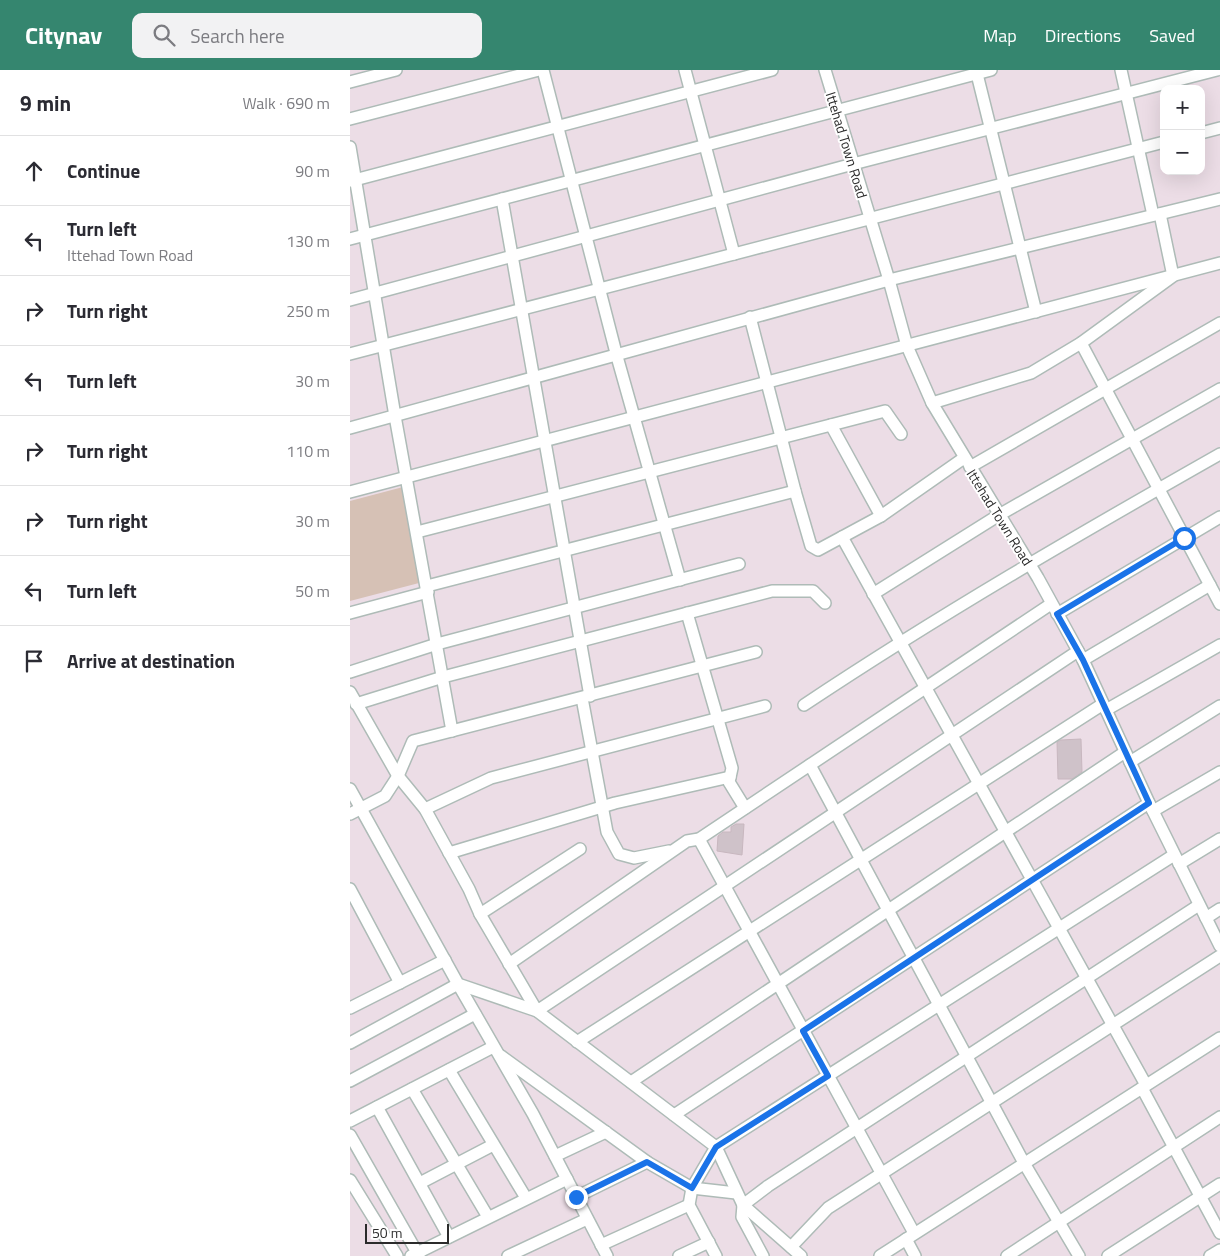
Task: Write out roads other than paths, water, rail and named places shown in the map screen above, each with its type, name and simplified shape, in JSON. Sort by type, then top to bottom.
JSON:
[{"type":"street","points":[[350,82],[396,70]]},
{"type":"street","points":[[350,119],[539,70]]},
{"type":"street","points":[[543,70],[616,353],[680,580]]},
{"type":"street","points":[[685,70],[734,254]]},
{"type":"street","points":[[353,180],[772,70]]},
{"type":"street","name":"Ittehad Town Road","points":[[825,70],[889,280],[907,346],[932,403],[1029,563],[1081,656],[1127,757],[1220,946]]},
{"type":"street","points":[[350,239],[977,72],[991,70]]},
{"type":"street","points":[[1121,70],[1139,149],[1172,276]]},
{"type":"street","points":[[350,300],[853,164],[1217,70]]},
{"type":"street","points":[[977,72],[1036,312]]},
{"type":"street","points":[[1205,131],[1220,128]]},
{"type":"street","points":[[350,354],[1160,143]]},
{"type":"street","points":[[350,147],[353,180],[365,235],[395,416],[428,589],[452,731]]},
{"type":"street","points":[[502,199],[581,641],[592,751],[604,806],[607,832],[619,854],[634,858],[674,850]]},
{"type":"street","points":[[350,428],[616,353],[889,280],[1220,199]]},
{"type":"street","points":[[350,492],[1220,263]]},
{"type":"street","points":[[932,403],[1031,373],[1081,343],[1172,276]]},
{"type":"street","points":[[750,317],[811,546],[818,550],[881,516],[967,463],[1106,390],[1220,323]]},
{"type":"street","points":[[1081,343],[1220,604]]},
{"type":"street","points":[[873,594],[999,515],[1220,389]]},
{"type":"street","points":[[416,532],[885,411],[901,434]]},
{"type":"street","points":[[831,425],[881,516]]},
{"type":"street","points":[[804,704],[900,642],[1029,563],[1220,454]]},
{"type":"street","points":[[350,613],[564,551],[795,491]]},
{"type":"street","points":[[1057,614],[1220,517]]},
{"type":"street","points":[[842,537],[1113,1026],[1220,1233]]},
{"type":"street","points":[[350,672],[437,644],[739,564]]},
{"type":"street","points":[[537,1012],[951,735],[1081,656],[1210,585]]},
{"type":"street","points":[[356,704],[443,677],[772,591],[813,591],[825,603]]},
{"type":"street","points":[[509,964],[687,841],[699,840],[1051,604]]},
{"type":"street","points":[[687,613],[732,768],[728,782],[745,808]]},
{"type":"street","points":[[577,1042],[978,784],[1104,707],[1220,645]]},
{"type":"street","points":[[350,814],[385,796],[398,776],[413,741],[756,652]]},
{"type":"street","points":[[350,692],[398,776],[425,808],[469,888],[480,914],[537,1012]]},
{"type":"street","points":[[425,808],[491,778],[765,706]]},
{"type":"street","points":[[630,1082],[1005,832],[1127,757],[1220,706]]},
{"type":"street","points":[[810,765],[1024,1163],[1079,1256]]},
{"type":"street","points":[[674,1115],[1032,880],[1151,807],[1220,772]]},
{"type":"street","points":[[450,853],[604,806],[730,777]]},
{"type":"street","points":[[350,789],[495,1050],[533,1114],[606,1256]]},
{"type":"street","points":[[716,1256],[689,1205],[692,1188],[716,1147],[1059,929],[1176,859],[1220,839]]},
{"type":"street","points":[[699,840],[882,1174],[910,1236],[915,1256]]},
{"type":"street","points":[[480,914],[580,849]]},
{"type":"street","points":[[350,889],[400,982]]},
{"type":"street","points":[[763,1256],[742,1217],[743,1205],[768,1186],[966,1056],[1200,905]]},
{"type":"street","points":[[1206,918],[1220,909]]},
{"type":"street","points":[[791,1247],[828,1208],[1220,956]]},
{"type":"street","points":[[350,1008],[445,960]]},
{"type":"street","points":[[350,1043],[458,984],[537,1012],[716,1147],[743,1205],[801,1256]]},
{"type":"street","points":[[350,1081],[475,1014]]},
{"type":"street","points":[[880,1256],[1220,1038]]},
{"type":"street","points":[[350,1121],[449,1070],[495,1050]]},
{"type":"street","points":[[495,1050],[647,1162],[692,1188],[736,1193]]},
{"type":"street","points":[[449,1070],[526,1198]]},
{"type":"street","points":[[412,1089],[488,1217]]},
{"type":"street","points":[[377,1107],[449,1237]]},
{"type":"street","points":[[1006,1256],[1220,1117]]},
{"type":"street","points":[[555,1156],[606,1132]]},
{"type":"street","points":[[350,1135],[416,1255],[567,1178]]},
{"type":"street","points":[[420,1183],[493,1145]]},
{"type":"street","points":[[576,1197],[647,1162]]},
{"type":"street","points":[[350,1180],[397,1256]]},
{"type":"street","points":[[1108,1256],[1220,1184]]},
{"type":"street","points":[[601,1245],[689,1205]]},
{"type":"street","points":[[508,1256],[587,1219]]},
{"type":"street","points":[[679,1256],[709,1242]]},
{"type":"street","points":[[1210,1256],[1220,1250]]}]
